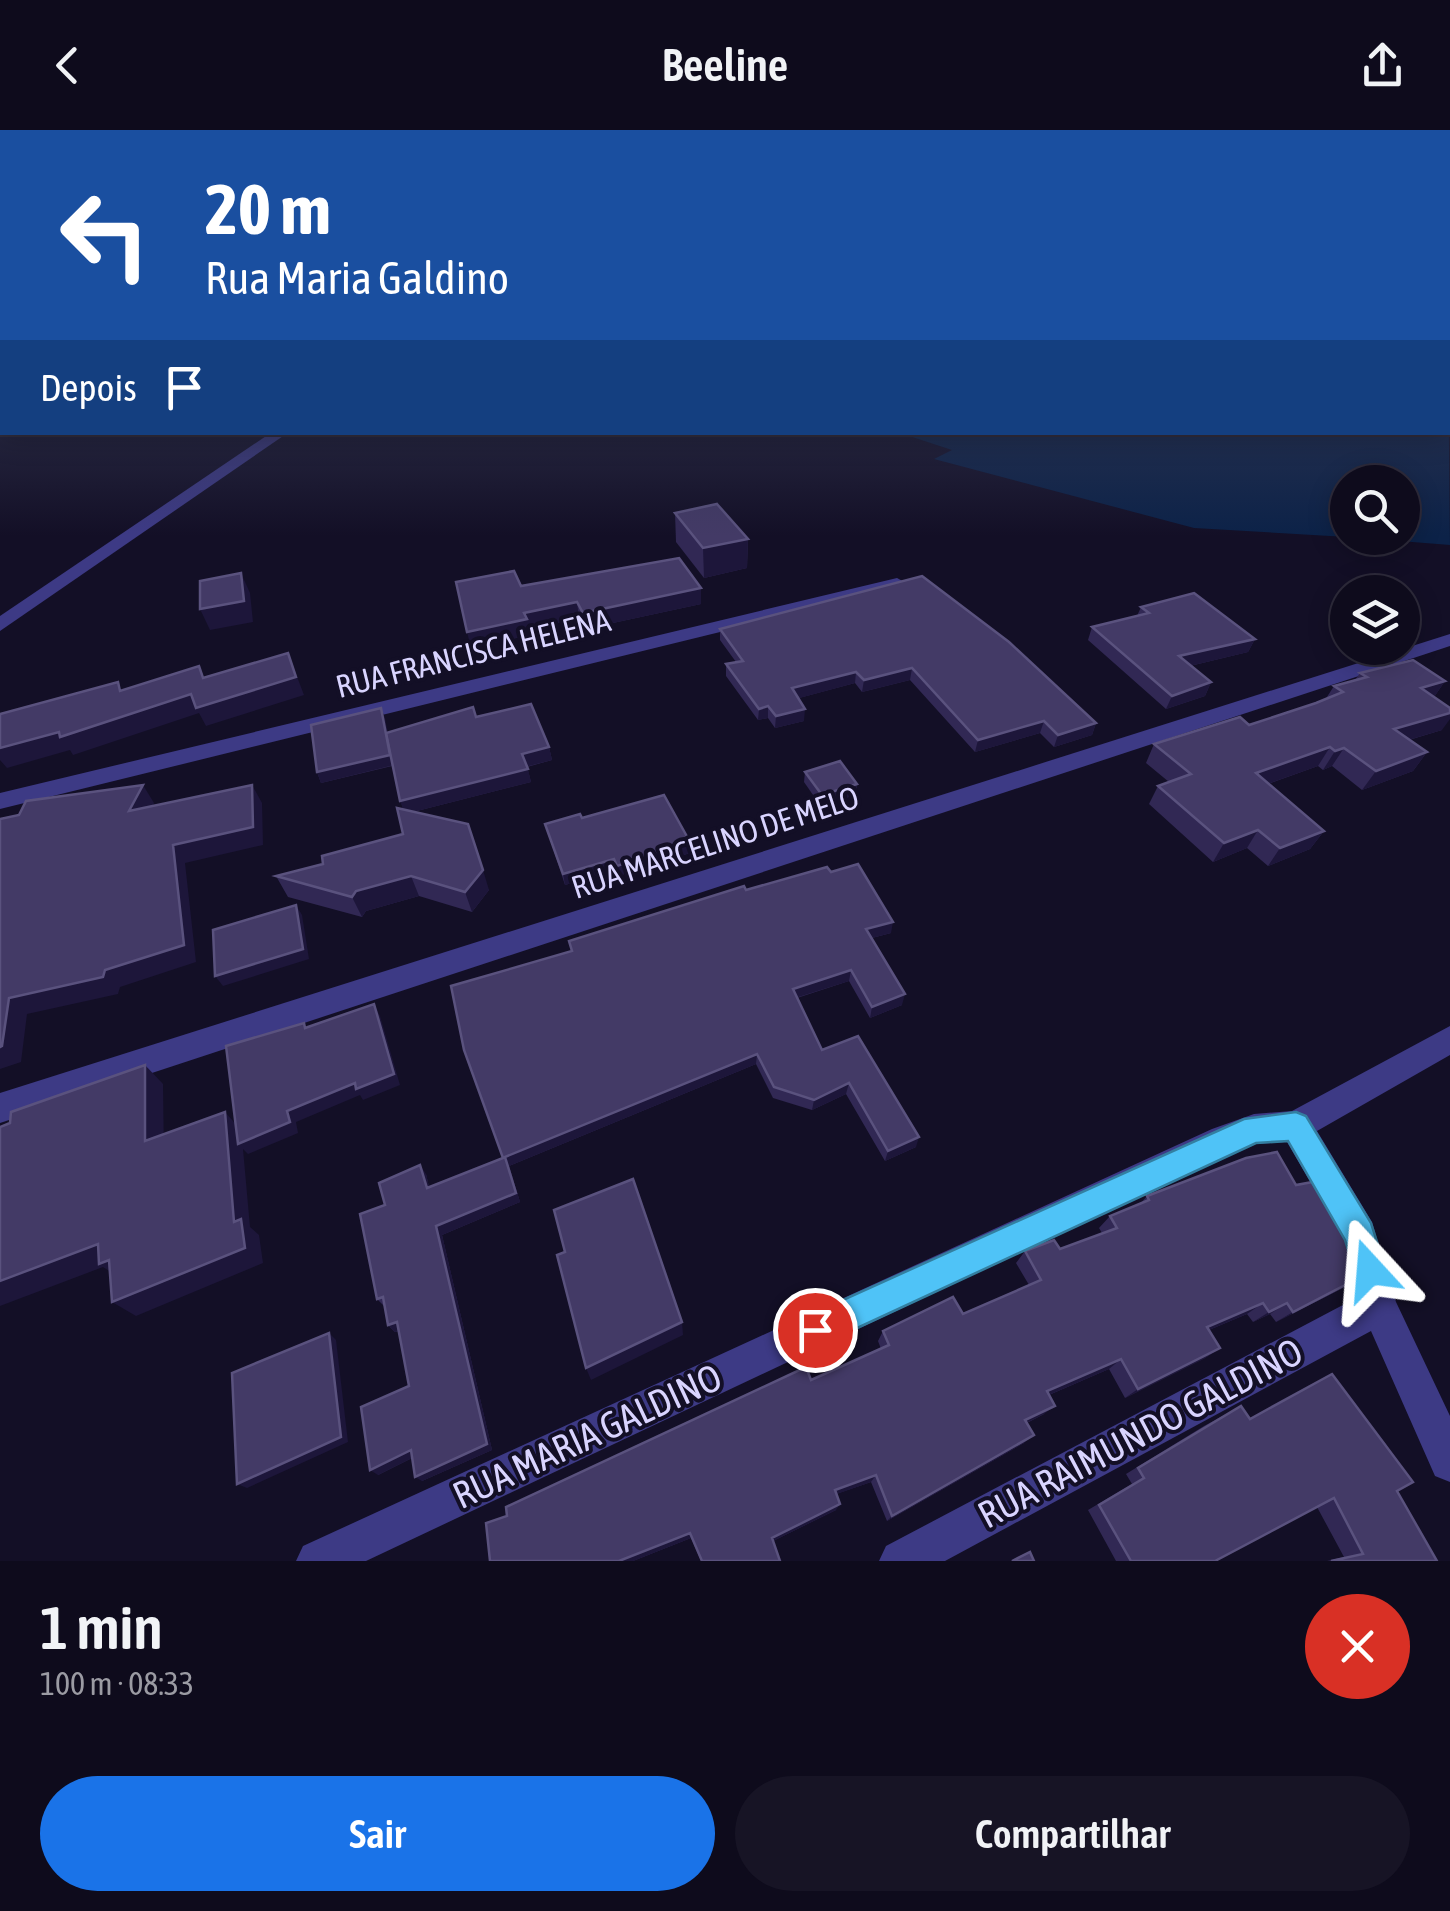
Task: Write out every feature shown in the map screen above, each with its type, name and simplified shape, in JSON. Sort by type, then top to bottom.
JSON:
[{"type":"street","points":[[0,625],[278,435]]},
{"type":"street","name":"RUA FRANCISCA HELENA","points":[[0,802],[902,582]]},
{"type":"street","name":"RUA MARCELINO DE MELO","points":[[0,1108],[1450,640]]},
{"type":"street","points":[[1450,1039],[1296,1126],[1360,1234],[1380,1306],[1450,1461]]},
{"type":"street","name":"RUA MARIA GALDINO","points":[[318,1561],[1224,1140],[1254,1129],[1296,1126]]},
{"type":"street","name":"RUA RAIMUNDO GALDINO","points":[[901,1561],[1380,1306]]},
{"type":"water","points":[[906,435],[1449,435],[1450,545],[1420,543],[1420,465],[1330,465],[1330,536],[1194,528],[934,459],[952,450]]},
{"type":"building","points":[[717,504],[748,539],[703,548],[675,513]]},
{"type":"building","points":[[679,558],[701,588],[583,613],[577,602],[524,613],[527,619],[467,632],[456,582],[514,571],[521,586]]},
{"type":"building","points":[[241,573],[244,601],[200,609],[200,581]]},
{"type":"building","points":[[922,576],[1009,642],[1096,723],[1058,735],[1044,721],[978,740],[912,668],[864,680],[856,672],[792,688],[805,709],[776,716],[768,706],[759,709],[726,664],[743,661],[720,629]]},
{"type":"building","points":[[1194,593],[1255,639],[1179,656],[1211,682],[1172,696],[1092,627],[1149,613],[1141,607]]},
{"type":"building","points":[[288,653],[296,677],[196,708],[191,694],[60,737],[59,732],[0,748],[0,714],[118,682],[120,691],[199,666],[203,678]]},
{"type":"building","points":[[1393,665],[1420,665],[1445,681],[1421,688],[1450,708],[1450,713],[1394,729],[1427,752],[1376,771],[1344,748],[1335,751],[1330,747],[1256,773],[1324,831],[1280,848],[1258,830],[1224,843],[1158,786],[1191,774],[1154,744],[1240,717],[1249,725],[1316,703],[1343,692],[1334,686],[1367,677],[1360,673]]},
{"type":"building","points":[[531,704],[549,747],[522,754],[528,769],[400,801],[386,733],[473,707],[476,717]]},
{"type":"building","points":[[381,708],[390,755],[317,772],[311,725]]},
{"type":"building","points":[[840,761],[857,784],[822,795],[805,772]]},
{"type":"building","points":[[143,785],[129,811],[252,785],[253,827],[173,845],[184,945],[105,970],[103,977],[9,998],[0,1047],[0,819],[19,815],[26,801]]},
{"type":"building","points":[[664,795],[690,842],[617,866],[614,859],[563,874],[545,824]]},
{"type":"building","points":[[397,808],[468,824],[483,870],[465,892],[411,876],[356,891],[352,897],[276,876],[323,864],[322,856],[403,834]]},
{"type":"building","points":[[858,864],[893,922],[866,929],[905,994],[872,1007],[851,970],[793,989],[822,1050],[858,1036],[919,1137],[888,1151],[849,1083],[814,1100],[774,1087],[757,1054],[505,1157],[516,1193],[436,1226],[487,1444],[415,1477],[411,1450],[370,1470],[361,1407],[409,1386],[397,1322],[388,1325],[383,1297],[377,1299],[360,1214],[385,1205],[379,1183],[420,1165],[427,1188],[503,1158],[464,1050],[451,986],[572,951],[569,941],[744,886],[746,890],[827,867],[831,872]]},
{"type":"building","points":[[296,905],[303,949],[215,976],[213,930]]},
{"type":"building","points":[[374,1004],[394,1074],[356,1089],[355,1083],[287,1111],[290,1122],[238,1144],[226,1046],[304,1023],[305,1028]]},
{"type":"building","points":[[145,1065],[145,1141],[225,1112],[234,1222],[241,1219],[245,1248],[112,1302],[109,1260],[99,1264],[98,1244],[0,1281],[0,1127],[10,1123],[11,1112]]},
{"type":"building","points":[[1277,1152],[1296,1185],[1329,1179],[1358,1229],[1370,1272],[1293,1312],[1287,1303],[1269,1312],[1263,1303],[1207,1327],[1220,1348],[1138,1389],[1121,1359],[1047,1391],[1055,1406],[1025,1420],[1034,1435],[892,1516],[876,1475],[835,1490],[840,1504],[772,1538],[780,1561],[702,1561],[690,1533],[619,1561],[490,1561],[486,1523],[507,1516],[506,1507],[806,1367],[811,1380],[889,1345],[883,1331],[953,1297],[963,1314],[1041,1280],[1025,1251],[1054,1240],[1060,1249],[1117,1228],[1110,1216],[1149,1200],[1147,1196],[1246,1158]]},
{"type":"building","points":[[633,1179],[682,1322],[586,1368],[557,1255],[565,1252],[554,1210]]},
{"type":"building","points":[[329,1333],[341,1437],[237,1484],[232,1373]]},
{"type":"building","points":[[1332,1374],[1413,1482],[1397,1491],[1437,1561],[1331,1561],[1363,1554],[1334,1498],[1215,1561],[1131,1561],[1099,1505],[1144,1478],[1138,1468],[1241,1406],[1250,1419]]},
{"type":"building","points":[[1030,1552],[1034,1561],[1012,1561]]},
{"type":"route","points":[[815,1330],[1254,1129],[1296,1126],[1360,1234],[1370,1270]]}]
